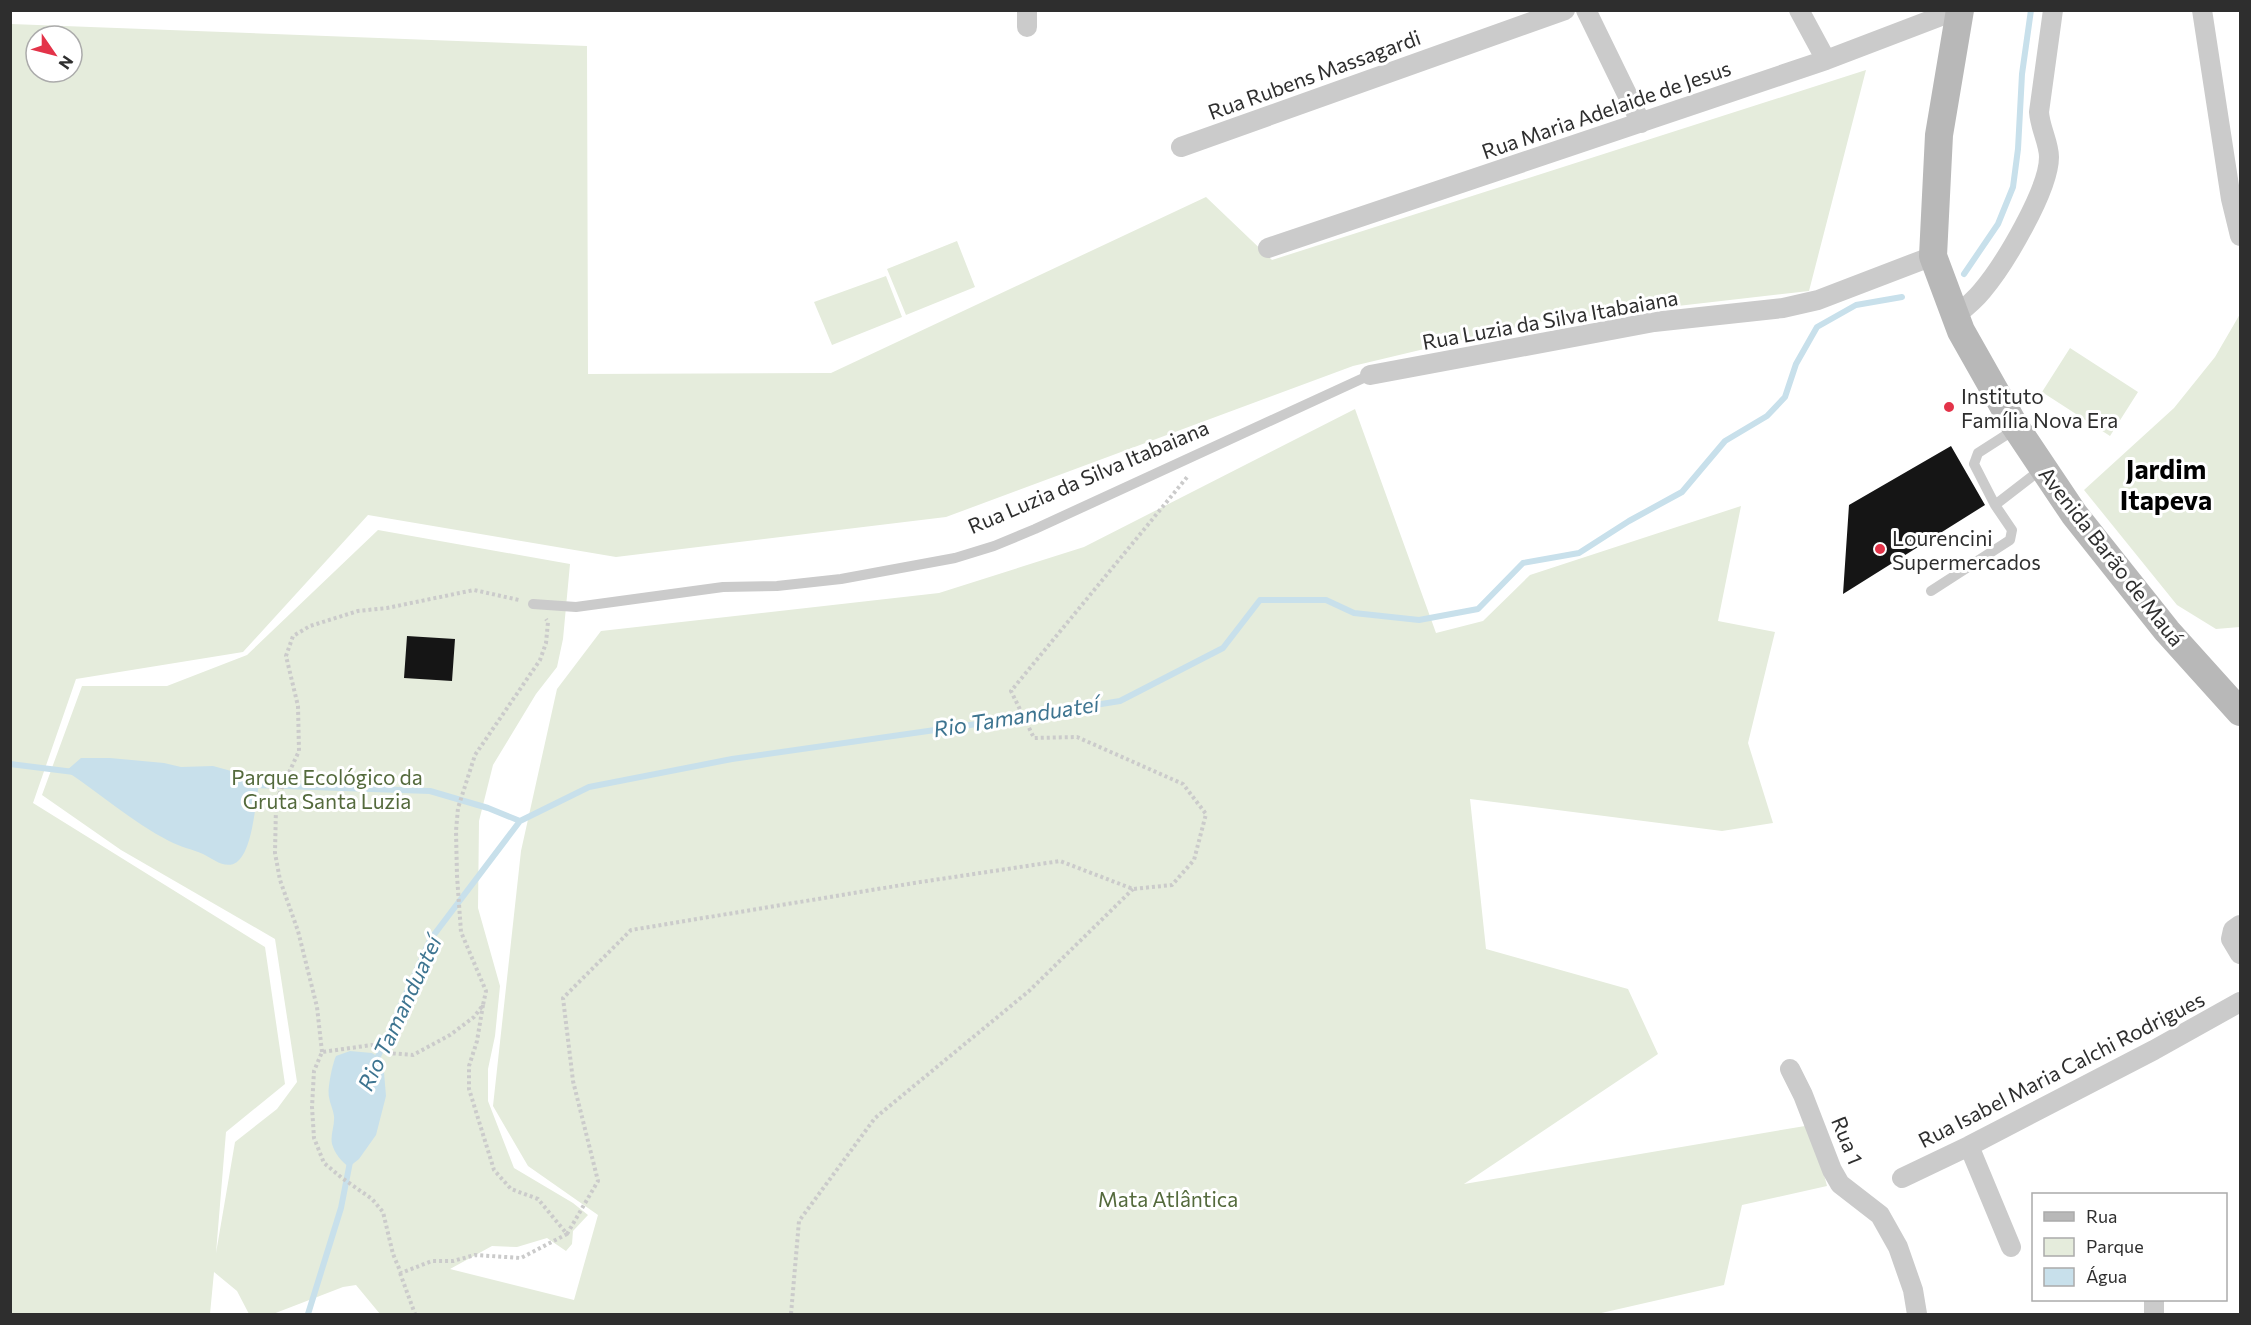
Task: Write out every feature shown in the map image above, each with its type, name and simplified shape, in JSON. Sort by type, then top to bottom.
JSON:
[{"type":"street","name":"Rua Rubens Massagardi","points":[[1181,147],[1565,10]]},
{"type":"street","points":[[1586,10],[1641,123]]},
{"type":"street","points":[[1799,10],[1826,60]]},
{"type":"street","name":"Rua Maria Adelaide de Jesus","points":[[1268,248],[1826,60],[1959,10]]},
{"type":"street","name":"Avenida Barão de Mauá","points":[[1959,10],[1939,135],[1934,256],[1961,331],[2017,428],[2074,514],[2167,631],[2241,712]]},
{"type":"street","points":[[1955,316],[1984,290],[2037,203],[2049,159],[2049,148],[2040,126],[2039,112],[2053,10]]},
{"type":"street","points":[[2202,10],[2231,199],[2241,237]]},
{"type":"street","name":"Rua Luzia da Silva Itabaiana","points":[[1370,375],[1654,322],[1783,308],[1818,300],[1934,256]]},
{"type":"street","points":[[2237,927],[2231,939],[2241,954]]},
{"type":"street","name":"Rua Isabel Maria Calchi Rodrigues","points":[[1902,1178],[1969,1146],[2154,1050],[2241,1002]]},
{"type":"street","name":"Rua 1","points":[[1790,1069],[1840,1184],[1880,1215],[1898,1247],[1913,1290],[1917,1314]]},
{"type":"street","points":[[1969,1146],[2011,1247]]},
{"type":"lane","name":"Rua Luzia da Silva Itabaiana","points":[[533,604],[576,607],[723,587],[777,586],[841,579],[955,558],[994,546],[1035,529],[1370,375]]},
{"type":"lane","points":[[1931,591],[2010,540],[2012,530],[1995,505],[1974,464],[1978,453],[2017,428]]},
{"type":"lane","points":[[1995,505],[2044,468]]},
{"type":"path","points":[[398,1267],[401,1273],[432,1261],[453,1261],[475,1255],[521,1258],[567,1234],[598,1181],[573,1081],[563,998],[631,930],[1060,861],[1133,889],[1172,885],[1194,860],[1206,814],[1183,784],[1077,737],[1034,738],[1011,691],[1209,450]]},
{"type":"path","points":[[415,1314],[393,1254],[383,1212],[372,1199],[324,1163],[314,1138],[312,1107],[314,1071],[322,1052],[318,1007],[298,931],[280,880],[275,853],[276,807],[280,792],[299,751],[298,706],[286,656],[292,636],[310,626],[358,611],[387,608],[474,590],[533,604],[548,622],[546,643],[540,660],[475,755],[458,808],[456,831],[461,932],[486,991],[477,1041],[469,1066],[469,1089],[494,1170],[511,1189],[538,1198],[567,1234]]},
{"type":"path","points":[[791,1314],[799,1221],[875,1118],[1029,991],[1133,889]]},
{"type":"path","points":[[322,1052],[372,1045],[388,1053],[413,1055],[450,1035],[474,1017],[483,1005]]},
{"type":"green space","points":[[11,24],[24,24],[24,84],[84,84],[84,27],[587,46],[588,374],[831,373],[1206,197],[1272,260],[1866,70],[1809,291],[1538,322],[1353,366],[946,517],[616,557],[368,515],[243,652],[76,679],[33,803],[265,947],[285,1084],[226,1132],[216,1253],[235,1142],[277,1109],[297,1082],[275,939],[121,850],[42,795],[82,686],[167,686],[247,655],[378,530],[570,564],[563,639],[557,667],[536,694],[493,765],[479,821],[478,908],[500,986],[495,1036],[488,1069],[488,1101],[514,1168],[573,1203],[588,1215],[573,1231],[572,1244],[566,1251],[547,1238],[517,1247],[492,1246],[450,1269],[574,1300],[598,1215],[528,1166],[493,1106],[521,851],[557,689],[601,631],[939,593],[1084,547],[1355,409],[1436,633],[1483,621],[1530,575],[1741,506],[1718,621],[1775,632],[1748,743],[1773,823],[1722,831],[1470,799],[1486,949],[1628,989],[1658,1054],[1464,1184],[1811,1125],[1827,1186],[1742,1205],[1724,1285],[1597,1314],[380,1314],[356,1285],[343,1287],[273,1314],[249,1314],[237,1291],[214,1272],[210,1314],[11,1314]]},
{"type":"green space","points":[[957,241],[975,287],[906,315],[887,269]]},
{"type":"green space","points":[[886,276],[902,317],[832,345],[814,302]]},
{"type":"green space","points":[[2240,314],[2240,627],[2216,629],[2177,605],[2084,490],[2174,408],[2215,357]]},
{"type":"green space","points":[[2070,348],[2138,392],[2110,436],[2042,392]]},
{"type":"water","points":[[81,758],[110,758],[164,763],[181,767],[213,766],[257,778],[259,784],[247,848],[237,862],[228,865],[173,843],[129,817],[66,771]]},
{"type":"water","points":[[350,1051],[372,1053],[383,1060],[386,1096],[376,1135],[359,1159],[349,1167],[339,1157],[332,1144],[334,1116],[329,1093],[336,1056]]},
{"type":"building","name":"Lourencini Supermercados","points":[[1951,446],[1985,505],[1843,594],[1849,505]]},
{"type":"building","points":[[407,636],[455,639],[452,681],[404,678]]},
{"type":"waterway","name":"Rio Tamanduateí","points":[[1964,274],[1998,224],[2013,187],[2018,149],[2022,74],[2031,10]]},
{"type":"waterway","name":"Rio Tamanduateí","points":[[375,1063],[430,940],[520,821],[589,787],[732,759],[1120,701],[1223,648],[1260,600],[1326,600],[1354,613],[1419,620],[1478,609],[1523,563],[1579,553],[1629,521],[1682,492],[1725,441],[1767,416],[1785,397],[1796,364],[1817,327],[1856,305],[1902,297]]},
{"type":"waterway","points":[[10,764],[74,772]]},
{"type":"waterway","points":[[253,785],[430,791],[488,808],[520,821]]},
{"type":"waterway","name":"Rio Tamanduateí","points":[[308,1314],[341,1208],[350,1162]]},
{"type":"place","name":"Instituto Família Nova Era","points":[[1949,407]]},
{"type":"place","name":"Lourencini Supermercados","points":[[1880,549]]},
{"type":"district","name":"Jardim Itapeva","points":[[2166,484]]},
{"type":"park label","name":"Parque Ecológico da Gruta Santa Luzia","points":[[327,788]]},
{"type":"park label","name":"Mata Atlântica","points":[[1168,1198]]}]
